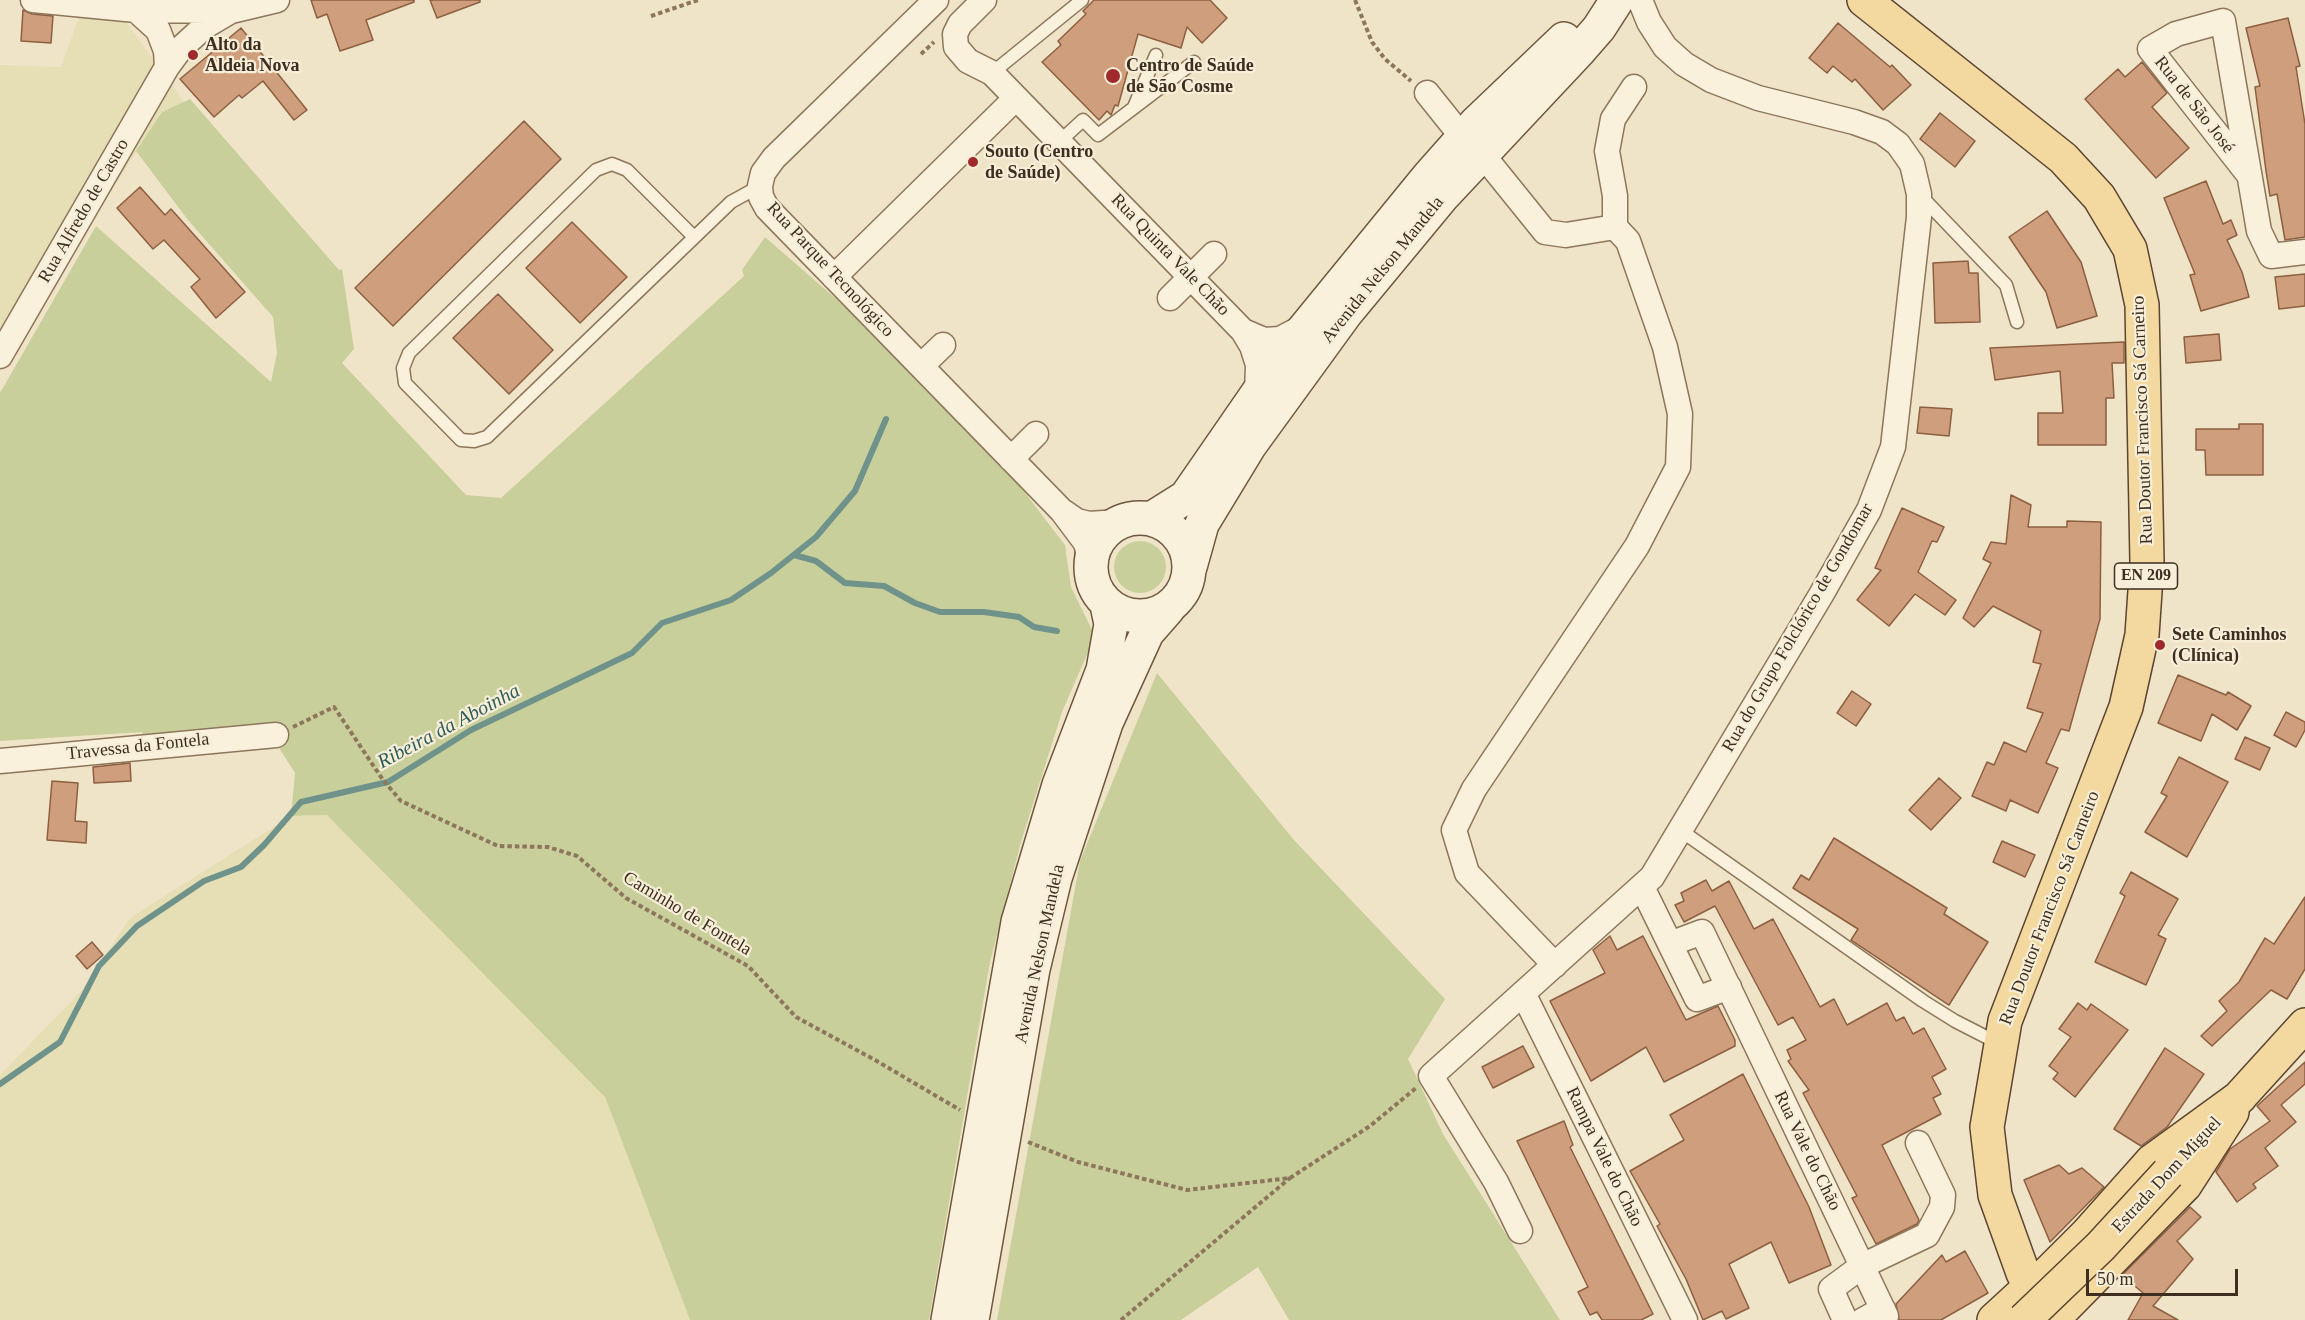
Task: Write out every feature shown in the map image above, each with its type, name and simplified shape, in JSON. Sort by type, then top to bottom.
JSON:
[{"type":"main road","name":"Avenida Nelson Mandela","points":[[1151,519],[1186,496],[1306,326],[1472,146],[1595,0]]},
{"type":"main road","name":"Avenida Nelson Mandela","points":[[1190,567],[1202,525],[1250,445],[1346,313],[1442,197],[1472,146],[1545,89],[1599,28],[1617,0]]},
{"type":"main road","name":"Rua Doutor Francisco Sá Carneiro","points":[[1864,0],[2063,158],[2099,196],[2130,249],[2142,305],[2147,562],[2142,635],[2126,707],[2005,1021],[1987,1127],[1995,1195],[2023,1273],[2043,1307]]},
{"type":"main road","points":[[1134,518],[1151,519],[1166,525],[1179,536],[1187,551],[1190,567],[1186,586],[1180,597],[1168,609],[1153,616],[1137,617],[1121,614],[1107,605],[1097,593],[1091,577],[1090,561],[1095,545],[1105,532],[1118,522],[1134,518]]},
{"type":"main road","name":"Avenida Nelson Mandela","points":[[948,1320],[1018,922],[1059,785],[1103,670],[1111,624],[1107,605]]},
{"type":"main road","name":"Avenida Nelson Mandela","points":[[972,1320],[1033,969],[1055,878],[1106,723],[1147,633],[1168,609]]},
{"type":"main road","name":"Estrada Dom Miguel","points":[[2043,1307],[2305,1025]]},
{"type":"main road","points":[[1994,1320],[2043,1307],[2087,1234],[2152,1161],[2240,1097]]},
{"type":"street","points":[[33,0],[136,10],[231,11],[277,0]]},
{"type":"street","name":"Rua Parque Tecnológico","points":[[936,0],[774,158],[763,173],[760,186],[767,208],[1062,511],[1086,543],[1090,561]]},
{"type":"street","name":"Rua Quinta Vale Chão","points":[[984,0],[955,34],[956,47],[968,61],[992,73],[1243,331],[1252,345],[1258,365],[1257,393]]},
{"type":"street","points":[[136,10],[158,30],[166,51],[167,67]]},
{"type":"street","name":"Rua Alfredo de Castro","points":[[0,356],[167,67],[181,48],[204,27],[231,11]]},
{"type":"street","name":"Rua do Grupo Folclórico de Gondomar","points":[[1431,1076],[1652,877],[1869,510],[1893,447],[1919,194],[1912,164],[1898,144],[1882,132],[1854,122],[1758,98],[1711,80],[1684,64],[1665,47],[1645,11],[1620,19],[1590,53],[1545,89]]},
{"type":"street","name":"Rua de São José","points":[[2249,175],[2150,49],[2176,34],[2223,21],[2259,231],[2271,256],[2305,252]]},
{"type":"street","points":[[1555,965],[1467,873],[1454,830],[1474,789],[1637,546],[1678,467],[1680,414],[1665,347],[1628,241],[1615,227],[1615,196],[1607,151],[1613,119],[1634,87]]},
{"type":"street","points":[[1427,93],[1545,232],[1566,235],[1615,227]]},
{"type":"street","points":[[834,277],[1016,98]]},
{"type":"street","points":[[1170,298],[1214,254]]},
{"type":"street","name":"Rua Quinta Vale Chão","points":[[1243,331],[1264,340],[1280,339],[1306,326]]},
{"type":"street","points":[[921,366],[943,345]]},
{"type":"street","points":[[1011,459],[1036,434]]},
{"type":"street","name":"Rua Parque Tecnológico","points":[[1062,511],[1089,524],[1118,522]]},
{"type":"street","name":"Travessa da Fontela","points":[[0,761],[276,735]]},
{"type":"street","points":[[1642,887],[1697,999],[1729,987]]},
{"type":"street","name":"Rua Vale do Chão","points":[[1670,944],[1702,932],[1862,1266],[1877,1315]]},
{"type":"street","name":"Rampa Vale do Chão","points":[[1523,993],[1685,1320]]},
{"type":"street","points":[[1431,1076],[1496,1182],[1520,1231]]},
{"type":"street","points":[[1845,1320],[1831,1289],[1862,1266],[1928,1235],[1942,1207],[1943,1195],[1917,1143]]},
{"type":"lane","points":[[992,73],[1082,0]]},
{"type":"lane","points":[[1134,108],[1156,55]]},
{"type":"lane","points":[[1059,142],[1083,120],[1098,135],[1194,62]]},
{"type":"lane","points":[[694,237],[627,170],[612,164],[596,170],[409,353],[404,368],[405,383],[461,440],[474,441],[487,437],[731,202],[760,186]]},
{"type":"lane","points":[[1919,194],[2006,285],[2017,322]]},
{"type":"lane","points":[[1680,830],[1923,1001],[1955,1021],[2001,1044]]},
{"type":"path","points":[[651,16],[698,0]]},
{"type":"path","points":[[1355,0],[1372,42],[1385,59],[1427,93]]},
{"type":"path","points":[[921,54],[941,36]]},
{"type":"path","name":"Caminho de Fontela","points":[[276,735],[334,707],[383,780],[401,801],[498,846],[548,847],[577,856],[626,898],[748,966],[796,1017],[969,1115]]},
{"type":"path","points":[[1121,1320],[1290,1178],[1370,1126],[1431,1076]]},
{"type":"path","points":[[1019,1139],[1078,1162],[1187,1190],[1290,1178]]},
{"type":"shaded area","points":[[81,12],[127,23],[184,102],[162,112],[18,337],[0,333],[0,65],[61,67]]},
{"type":"shaded area","points":[[337,815],[592,1064],[690,1320],[0,1320],[0,1075],[81,991],[130,918],[291,816]]},
{"type":"green space","points":[[190,99],[339,270],[342,269],[354,349],[342,363],[466,495],[501,498],[744,276],[742,270],[765,237],[926,377],[1006,468],[1065,545],[1071,587],[1095,636],[1062,712],[1021,842],[990,962],[929,1320],[690,1320],[605,1097],[327,815],[291,816],[295,773],[274,740],[142,736],[142,732],[0,741],[0,393],[96,226],[271,382],[277,353],[273,317],[188,220],[136,151],[162,112]]},
{"type":"green space","points":[[1135,541],[1145,541],[1155,545],[1162,552],[1166,567],[1162,582],[1155,589],[1145,593],[1135,593],[1125,589],[1118,582],[1114,572],[1114,562],[1118,552],[1125,545]]},
{"type":"green space","points":[[1157,673],[1294,840],[1445,999],[1408,1059],[1443,1134],[1560,1320],[1289,1320],[1258,1267],[1181,1320],[997,1320],[1080,861]]},
{"type":"building","points":[[311,0],[414,0],[414,2],[366,20],[373,40],[340,51],[327,14],[317,18]]},
{"type":"building","points":[[430,0],[480,0],[480,2],[437,18]]},
{"type":"building","points":[[1094,0],[1210,0],[1227,18],[1202,43],[1187,27],[1181,48],[1138,34],[1118,106],[1115,105],[1111,115],[1107,111],[1099,120],[1042,62],[1061,45],[1058,41],[1086,14],[1083,11]]},
{"type":"building","points":[[23,10],[32,14],[53,16],[51,43],[21,41]]},
{"type":"building","points":[[2288,18],[2300,66],[2296,67],[2305,124],[2305,237],[2285,240],[2277,194],[2270,196],[2255,87],[2260,86],[2246,28]]},
{"type":"building","points":[[1838,23],[1890,67],[1892,65],[1911,85],[1883,110],[1855,79],[1852,82],[1833,66],[1827,73],[1809,58]]},
{"type":"building","points":[[241,28],[307,110],[294,120],[263,81],[242,98],[239,95],[214,117],[180,79]]},
{"type":"building","points":[[2142,62],[2167,93],[2152,107],[2189,148],[2156,178],[2085,99],[2118,69],[2125,77]]},
{"type":"building","points":[[1940,113],[1975,141],[1955,167],[1920,139]]},
{"type":"building","points":[[524,121],[561,159],[393,326],[355,288]]},
{"type":"building","points":[[2206,181],[2223,224],[2231,220],[2237,235],[2227,240],[2242,272],[2249,297],[2201,311],[2190,275],[2195,274],[2164,198]]},
{"type":"building","points":[[140,187],[165,215],[171,209],[245,292],[216,318],[191,287],[200,279],[164,240],[153,249],[117,208]]},
{"type":"building","points":[[2047,211],[2081,262],[2097,316],[2057,328],[2046,292],[2009,237]]},
{"type":"building","points":[[572,222],[627,277],[580,323],[526,268]]},
{"type":"building","points":[[1968,261],[1969,273],[1978,273],[1980,322],[1935,323],[1933,263]]},
{"type":"building","points":[[2305,274],[2305,306],[2279,309],[2275,277]]},
{"type":"building","points":[[498,294],[553,350],[509,394],[453,338]]},
{"type":"building","points":[[2219,334],[2221,360],[2186,363],[2184,337]]},
{"type":"building","points":[[2124,342],[2124,363],[2112,363],[2114,398],[2106,398],[2106,445],[2038,445],[2038,413],[2063,413],[2060,371],[1995,380],[1990,348]]},
{"type":"building","points":[[1920,407],[1952,409],[1949,436],[1917,433]]},
{"type":"building","points":[[2239,424],[2263,424],[2263,475],[2206,475],[2205,450],[2196,450],[2196,429],[2239,429]]},
{"type":"building","points":[[2011,495],[2031,505],[2028,527],[2067,527],[2067,521],[2101,522],[2100,619],[2069,731],[2061,729],[2046,763],[2058,768],[2038,813],[2010,800],[2006,811],[1972,796],[1987,762],[1994,765],[2004,742],[2026,752],[2043,713],[2027,708],[2041,664],[2033,662],[2041,631],[1993,606],[1974,627],[1963,618],[1991,563],[1983,559],[1991,542],[2006,544]]},
{"type":"building","points":[[1902,508],[1944,527],[1937,542],[1932,541],[1918,572],[1956,600],[1945,615],[1915,594],[1889,626],[1857,600],[1881,570],[1875,568]]},
{"type":"building","points":[[2178,675],[2226,695],[2228,692],[2251,706],[2237,730],[2212,714],[2201,741],[2158,723]]},
{"type":"building","points":[[1852,691],[1871,704],[1856,726],[1837,713]]},
{"type":"building","points":[[2286,712],[2305,722],[2305,730],[2296,747],[2274,735]]},
{"type":"building","points":[[2245,737],[2270,748],[2260,770],[2235,759]]},
{"type":"building","points":[[2179,757],[2228,782],[2187,857],[2145,832],[2167,796],[2161,793]]},
{"type":"building","points":[[130,763],[131,781],[94,783],[93,767]]},
{"type":"building","points":[[1939,778],[1961,798],[1931,830],[1909,810]]},
{"type":"building","points":[[52,781],[78,783],[75,821],[87,822],[86,843],[47,840]]},
{"type":"building","points":[[1834,838],[1947,908],[1944,914],[1988,942],[1949,1005],[1851,940],[1858,929],[1793,888],[1801,875],[1809,880]]},
{"type":"building","points":[[2002,841],[2035,855],[2025,877],[1993,862]]},
{"type":"building","points":[[2131,872],[2178,899],[2158,935],[2166,939],[2146,985],[2095,962],[2125,896],[2120,893]]},
{"type":"building","points":[[1706,880],[1712,891],[1729,881],[1754,929],[1773,919],[1820,1007],[1834,999],[1847,1025],[1887,1003],[1896,1021],[1904,1017],[1913,1034],[1924,1028],[1946,1069],[1932,1077],[1941,1094],[1933,1098],[1941,1114],[1882,1145],[1919,1220],[1917,1224],[1876,1244],[1852,1198],[1857,1196],[1803,1093],[1809,1090],[1788,1061],[1791,1059],[1787,1050],[1806,1040],[1793,1017],[1778,1025],[1715,906],[1684,922],[1675,905],[1684,901],[1681,893]]},
{"type":"building","points":[[2305,897],[2305,969],[2287,999],[2271,990],[2212,1046],[2201,1036],[2227,1011],[2219,1001],[2239,982],[2265,938],[2274,944]]},
{"type":"building","points":[[1610,936],[1617,950],[1643,936],[1686,1020],[1718,1006],[1735,1040],[1735,1046],[1664,1082],[1646,1047],[1591,1081],[1550,1001],[1605,973],[1593,950]]},
{"type":"building","points":[[92,942],[103,955],[87,969],[76,956]]},
{"type":"building","points":[[2078,1003],[2087,1010],[2091,1004],[2128,1030],[2075,1097],[2053,1079],[2058,1073],[2049,1066],[2071,1037],[2059,1029]]},
{"type":"building","points":[[1523,1046],[1534,1067],[1493,1088],[1482,1067]]},
{"type":"building","points":[[2165,1048],[2204,1074],[2167,1127],[2141,1146],[2114,1129]]},
{"type":"building","points":[[2305,1062],[2305,1084],[2281,1105],[2296,1122],[2265,1148],[2278,1166],[2253,1184],[2256,1188],[2237,1202],[2216,1172],[2230,1149],[2270,1121],[2257,1106]]},
{"type":"building","points":[[1743,1074],[1809,1207],[1831,1265],[1789,1283],[1771,1242],[1729,1264],[1749,1308],[1726,1319],[1722,1311],[1703,1320],[1686,1279],[1657,1226],[1660,1224],[1630,1171],[1684,1140],[1670,1115]]},
{"type":"building","points":[[1564,1121],[1573,1145],[1570,1147],[1653,1314],[1641,1320],[1602,1320],[1597,1312],[1590,1315],[1578,1292],[1588,1287],[1517,1141]]},
{"type":"building","points":[[2059,1165],[2069,1174],[2082,1168],[2104,1187],[2050,1242],[2024,1180]]},
{"type":"building","points":[[2190,1207],[2201,1217],[2177,1241],[2193,1259],[2153,1306],[2178,1320],[2128,1320],[2143,1293],[2122,1275]]},
{"type":"building","points":[[1965,1251],[1988,1293],[1941,1320],[1899,1320],[1896,1304],[1942,1255],[1946,1262]]},
{"type":"waterway","name":"Ribeira da Aboinha","points":[[0,1084],[60,1042],[99,966],[137,926],[204,881],[241,867],[264,845],[301,802],[388,782],[471,730],[632,653],[662,623],[731,600],[771,573],[816,537],[855,491],[886,419]]},
{"type":"waterway","points":[[794,555],[816,561],[845,583],[884,586],[915,603],[940,612],[984,612],[1019,617],[1034,627],[1057,631]]},
{"type":"place","name":"Alto da Aldeia Nova","points":[[193,55]]},
{"type":"place","name":"Centro de Saúde de São Cosme","points":[[1113,76]]},
{"type":"place","name":"Souto (Centro de Saúde)","points":[[973,162]]},
{"type":"place","name":"Sete Caminhos (Clínica)","points":[[2160,645]]}]
